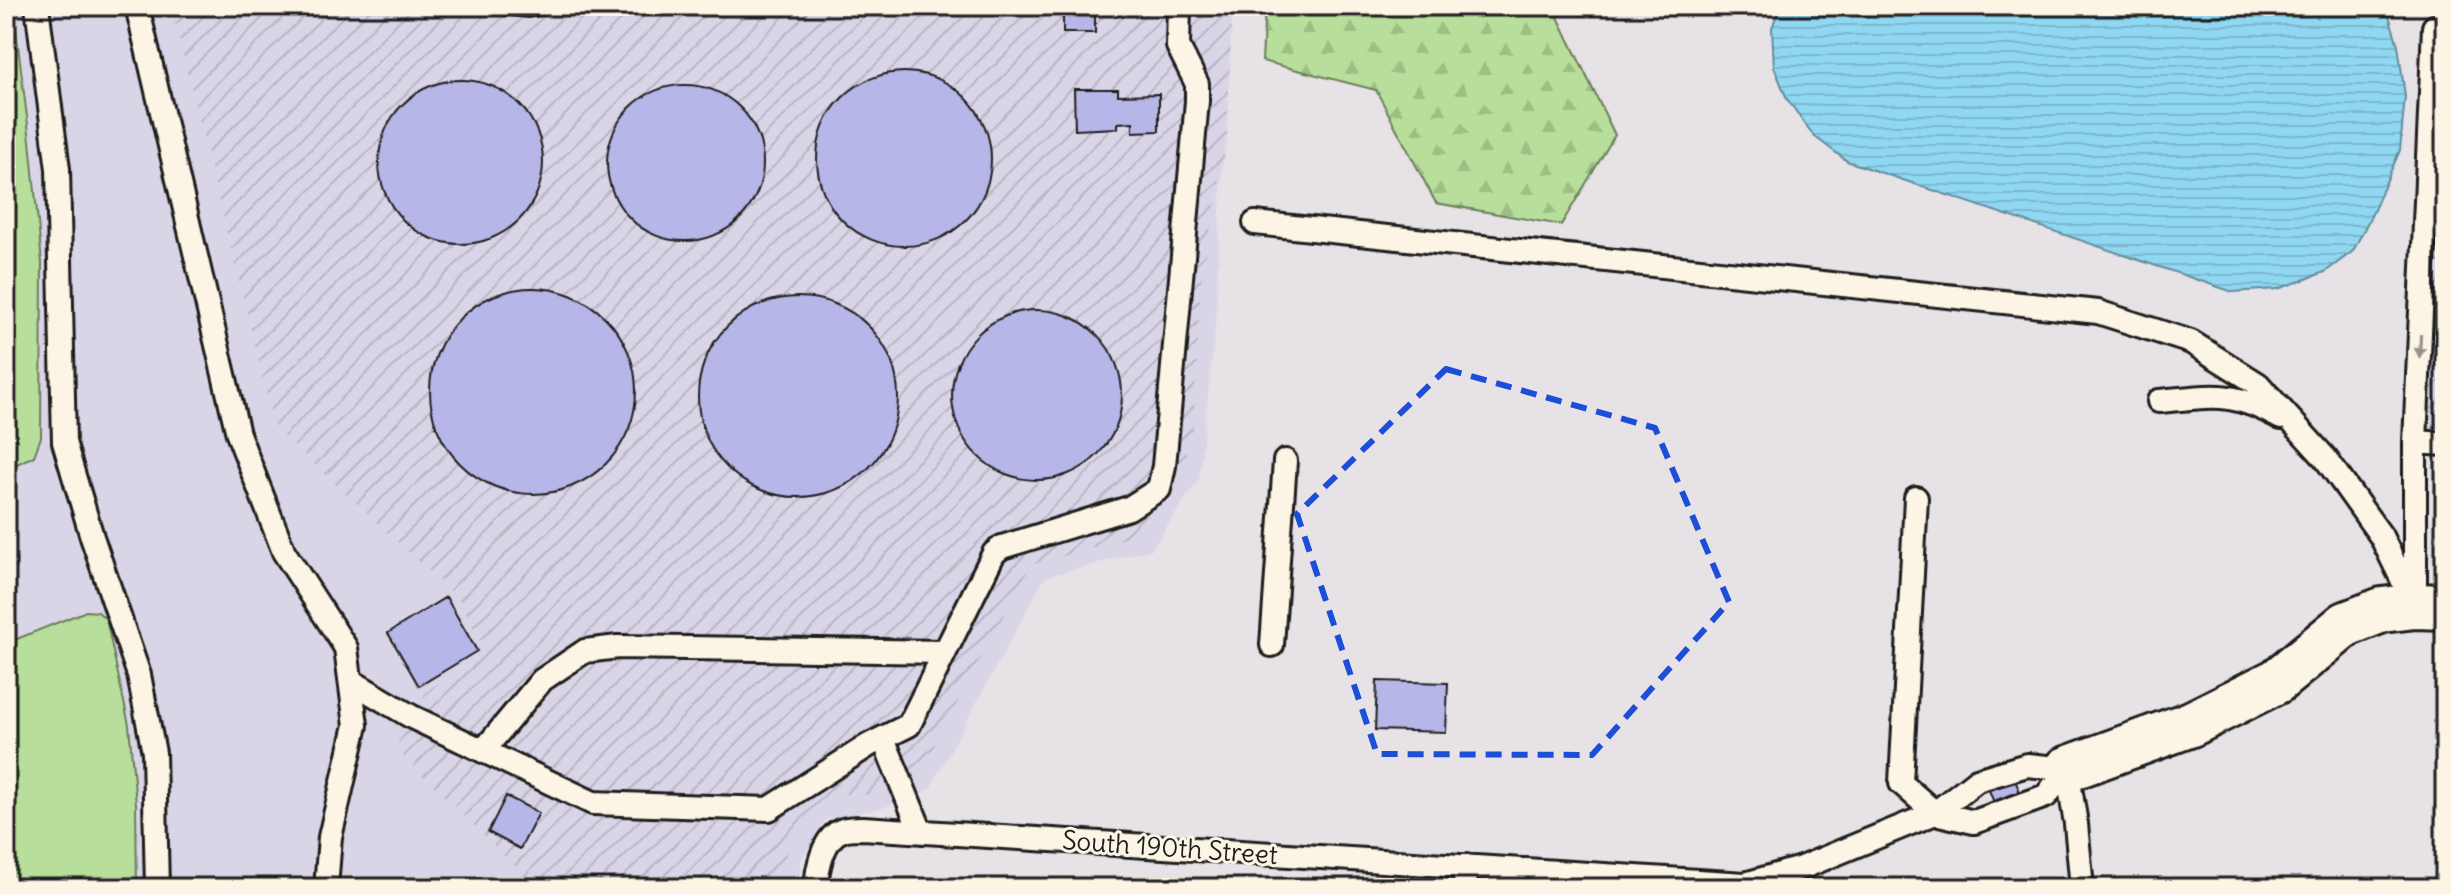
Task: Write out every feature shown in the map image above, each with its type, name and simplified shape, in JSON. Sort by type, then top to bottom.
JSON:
[{"type":"street","points":[[2067,769],[2191,724],[2277,681],[2346,624],[2382,610],[2430,607]]},
{"type":"lane","points":[[37,6],[58,169],[64,442],[92,537],[139,675],[154,753],[157,888]]},
{"type":"lane","points":[[137,6],[238,434],[284,552],[346,648],[356,725],[330,837],[326,888]]},
{"type":"lane","points":[[351,681],[412,717],[593,803],[769,809],[909,725],[994,553],[1002,547],[1129,508],[1159,489],[1164,466],[1197,101],[1197,84],[1178,46],[1179,6]]},
{"type":"lane","points":[[2430,607],[2415,442],[2434,27],[2445,27]]},
{"type":"lane","points":[[1255,223],[2098,312],[2191,342],[2258,384],[2297,426],[2326,459],[2430,607]]},
{"type":"lane","points":[[2159,401],[2222,395],[2254,402],[2297,426]]},
{"type":"lane","points":[[2415,442],[2445,444]]},
{"type":"lane","points":[[1272,645],[1285,461]]},
{"type":"lane","points":[[1916,498],[1901,783],[1935,813],[1974,822],[2046,796],[2067,769]]},
{"type":"lane","points":[[483,751],[542,680],[585,651],[618,647],[945,652]]},
{"type":"lane","points":[[883,738],[921,832]]},
{"type":"lane","name":"South 190th Street","points":[[816,888],[817,868],[830,839],[841,830],[863,828],[1465,877],[1745,884],[1801,868],[1935,813],[1977,780],[2027,765],[2067,769]]},
{"type":"lane","points":[[2067,769],[2082,888]]},
{"type":"highlighted area","points":[[1446,369],[1655,428],[1729,602],[1592,755],[1377,754],[1297,514]]},
{"type":"shaded area","points":[[6,6],[1228,6],[1216,320],[1199,479],[1152,549],[1045,577],[929,790],[885,807],[825,820],[801,861],[798,888],[6,888]]},
{"type":"shaded area","points":[[171,6],[1232,6],[1227,140],[1201,281],[1194,422],[1181,475],[1147,532],[1031,565],[916,780],[879,795],[845,794],[818,808],[797,829],[784,860],[782,888],[537,888],[395,748],[427,691],[485,650],[458,598],[275,428]]},
{"type":"shaded area","points":[[2438,6],[2445,6],[2445,454],[2404,452],[2423,17],[2438,17]]},
{"type":"green space","points":[[6,6],[13,6],[42,263],[41,437],[34,456],[6,469]]},
{"type":"green space","points":[[1265,6],[1560,6],[1556,13],[1615,135],[1561,225],[1436,203],[1376,90],[1262,61]]},
{"type":"green space","points":[[86,611],[98,612],[106,619],[129,725],[136,804],[137,888],[6,888],[6,629],[12,641]]},
{"type":"water","points":[[1780,6],[2386,6],[2398,45],[2405,96],[2400,150],[2353,251],[2325,272],[2278,289],[2233,292],[1847,161],[1814,136],[1787,99],[1774,67],[1772,28]]},
{"type":"building","points":[[481,6],[572,6],[560,12],[528,18],[496,14]]},
{"type":"building","points":[[1063,6],[1095,6],[1095,33],[1063,33]]},
{"type":"building","points":[[904,72],[937,78],[966,97],[985,126],[991,159],[985,192],[966,221],[937,240],[904,246],[871,240],[842,221],[823,192],[817,159],[823,126],[842,97],[871,78]]},
{"type":"building","points":[[461,80],[492,86],[519,104],[537,131],[543,162],[537,193],[519,220],[492,238],[461,244],[430,238],[403,220],[385,193],[379,162],[385,131],[403,104],[430,86]]},
{"type":"building","points":[[685,85],[715,91],[740,108],[757,133],[763,163],[757,193],[740,218],[715,235],[685,241],[655,235],[630,218],[613,193],[607,163],[613,133],[630,108],[655,91]]},
{"type":"building","points":[[1074,89],[1118,89],[1118,95],[1159,94],[1159,131],[1133,132],[1133,122],[1118,123],[1118,128],[1075,130]]},
{"type":"building","points":[[533,288],[573,295],[606,318],[629,351],[636,391],[629,431],[606,464],[573,487],[533,494],[493,487],[460,464],[437,431],[430,391],[437,351],[460,318],[493,295]]},
{"type":"building","points":[[798,297],[836,305],[869,326],[890,359],[898,397],[890,435],[869,468],[836,489],[798,497],[760,489],[727,468],[706,435],[698,397],[706,359],[727,326],[760,305]]},
{"type":"building","points":[[1037,310],[1070,316],[1097,335],[1116,362],[1122,395],[1116,428],[1097,455],[1070,474],[1037,480],[1004,474],[977,455],[958,428],[952,395],[958,362],[977,335],[1004,316]]},
{"type":"building","points":[[446,597],[477,651],[419,686],[388,633]]},
{"type":"building","points":[[1377,681],[1448,683],[1446,732],[1375,730]]},
{"type":"building","points":[[2015,780],[2021,795],[1995,805],[1989,790]]},
{"type":"building","points":[[506,796],[539,813],[520,849],[488,832]]},
{"type":"building","points":[[760,887],[760,888],[582,888]]}]
